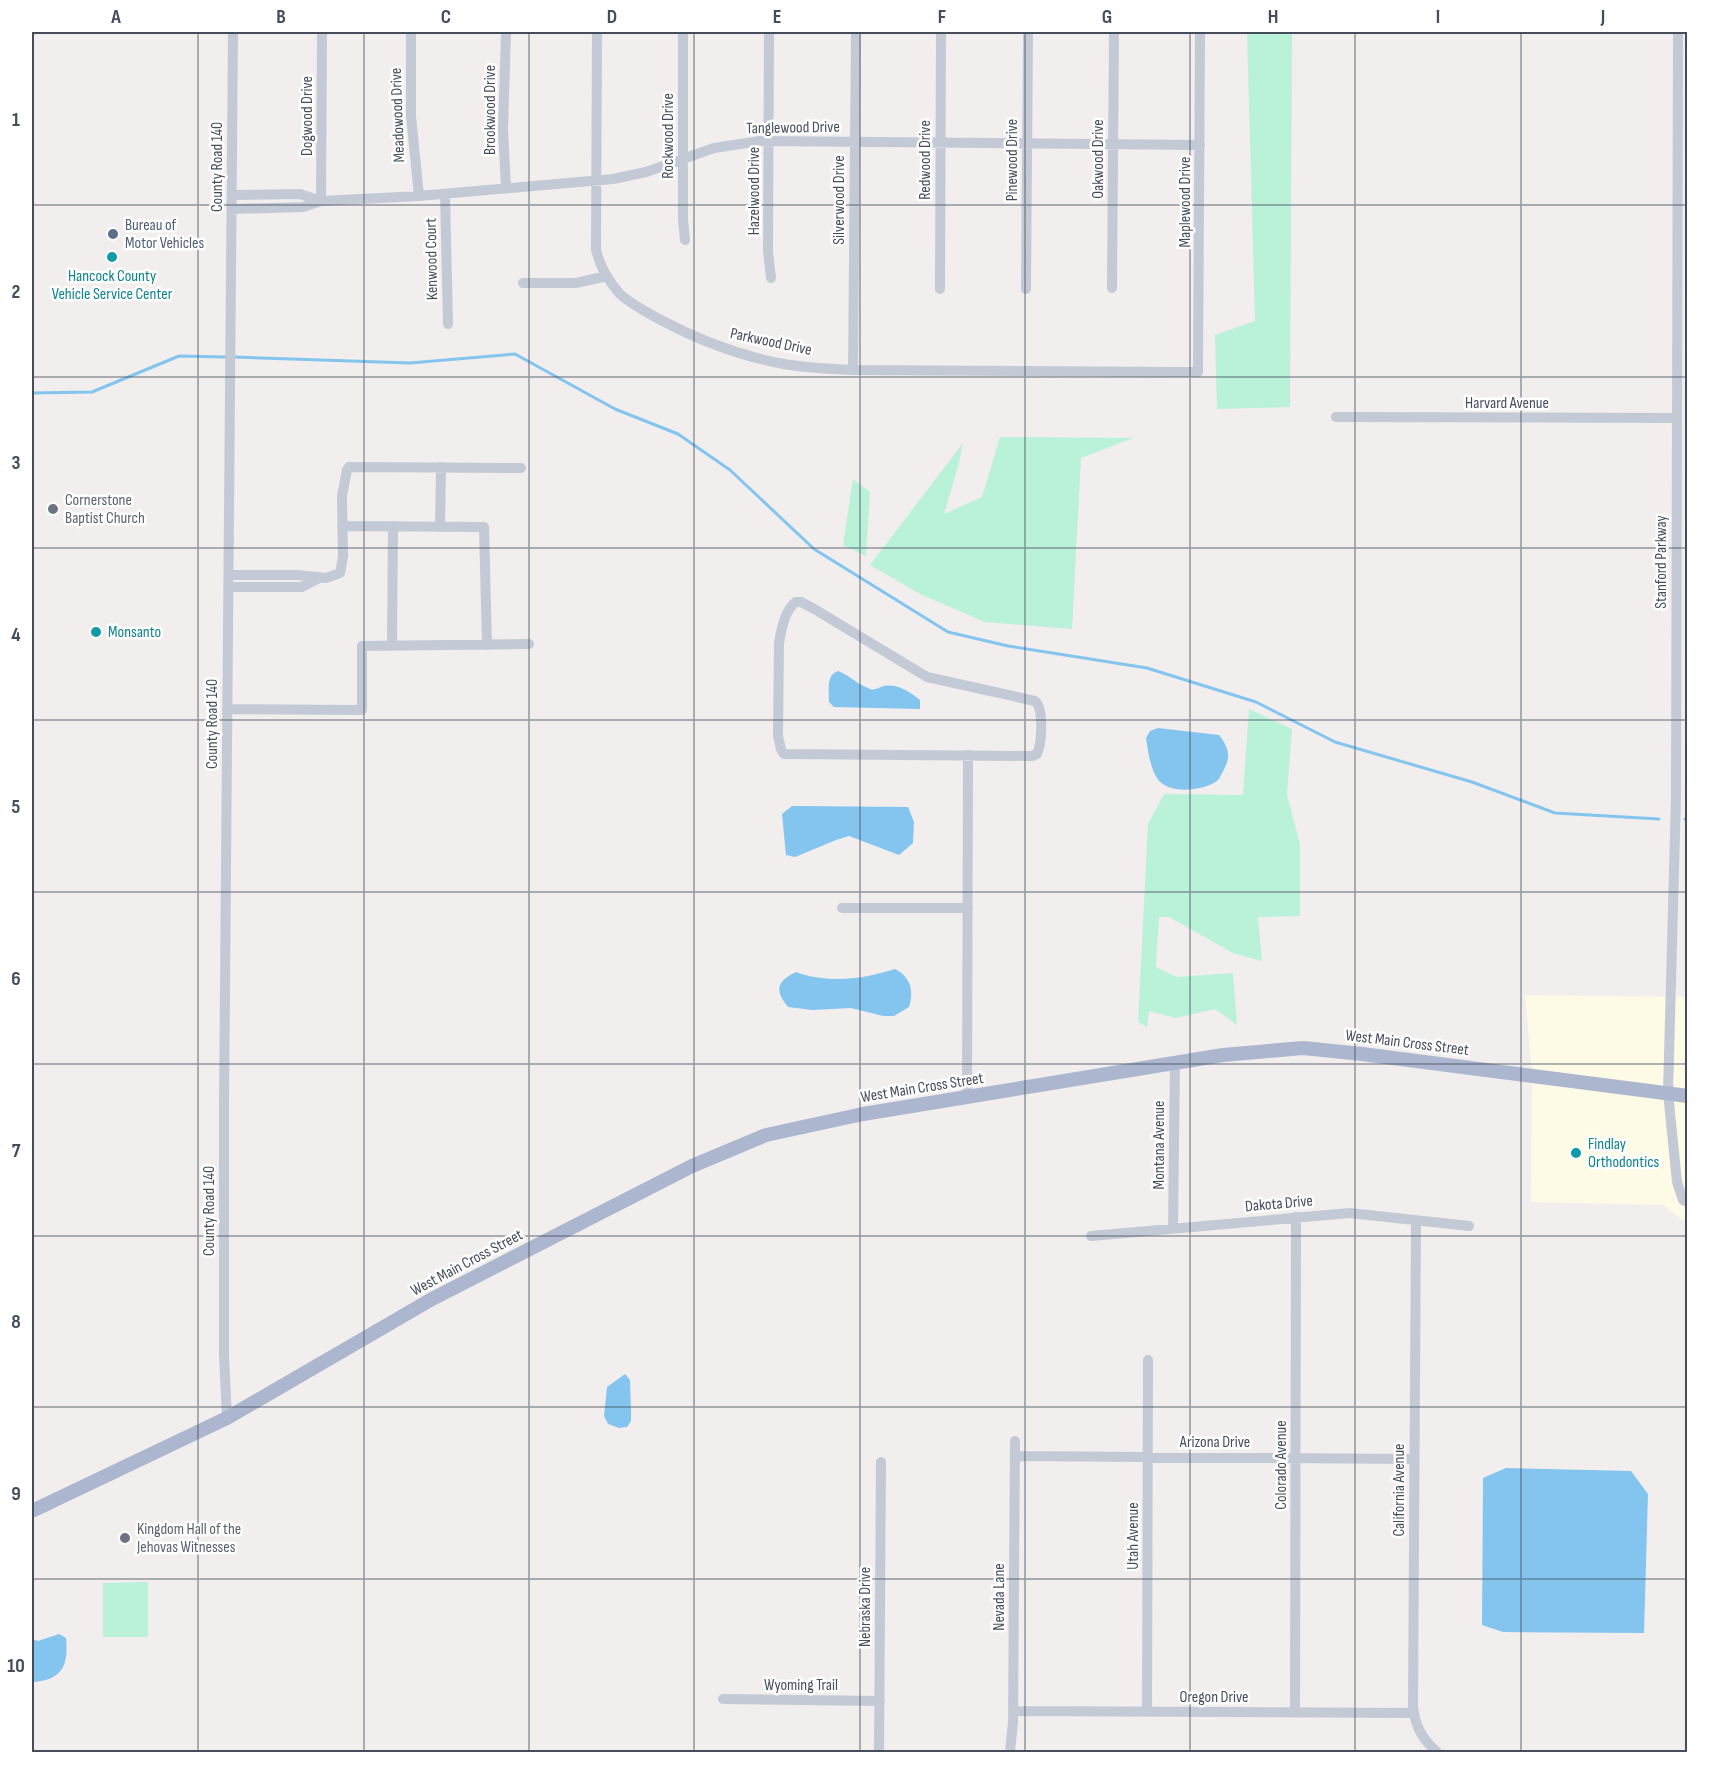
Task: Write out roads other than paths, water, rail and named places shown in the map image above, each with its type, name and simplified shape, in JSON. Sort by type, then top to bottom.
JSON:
[{"type":"main road","name":"West Main Cross Street","points":[[32,1511],[227,1418],[432,1299],[722,1152],[747,1141],[785,1130],[967,1097],[1263,1050],[1323,1049],[1688,1096]]},
{"type":"street","name":"County Road 140","points":[[227,1418],[224,1355],[233,32]]},
{"type":"street","name":"Dogwood Drive","points":[[321,201],[322,32]]},
{"type":"street","name":"Meadowood Drive","points":[[411,32],[411,117],[419,196]]},
{"type":"street","name":"Brookwood Drive","points":[[506,32],[503,129],[506,188]]},
{"type":"street","name":"Parkwood Drive","points":[[597,32],[596,250],[607,276],[622,295],[673,326],[709,343],[747,355],[786,364],[853,370],[1198,372]]},
{"type":"street","name":"Rockwood Drive","points":[[683,32],[682,220],[685,240]]},
{"type":"street","name":"Hazelwood Drive","points":[[770,32],[768,252],[771,278]]},
{"type":"street","name":"Silverwood Drive","points":[[853,370],[855,32]]},
{"type":"street","name":"Redwood Drive","points":[[940,289],[941,32]]},
{"type":"street","name":"Pinewood Drive","points":[[1026,289],[1028,32]]},
{"type":"street","name":"Oakwood Drive","points":[[1112,288],[1114,32]]},
{"type":"street","name":"Maplewood Drive","points":[[1198,372],[1200,32]]},
{"type":"street","name":"Stanford Parkway","points":[[1678,32],[1676,796],[1668,1093],[1677,1182],[1683,1200],[1688,1202]]},
{"type":"street","name":"Tanglewood Drive","points":[[232,209],[303,207],[321,201],[419,196],[596,181],[646,172],[727,145],[769,141],[1200,145]]},
{"type":"street","name":"Tanglewood Drive","points":[[232,195],[300,194],[321,201]]},
{"type":"street","name":"Kenwood Court","points":[[445,194],[448,324]]},
{"type":"street","points":[[523,283],[576,283],[607,276]]},
{"type":"street","name":"Harvard Avenue","points":[[1336,417],[1677,418]]},
{"type":"street","points":[[229,575],[297,574],[326,578],[340,573],[343,557],[342,496],[347,470],[350,467],[521,468]]},
{"type":"street","points":[[440,527],[441,467]]},
{"type":"street","points":[[342,526],[484,527],[488,645]]},
{"type":"street","points":[[392,646],[393,526]]},
{"type":"street","points":[[229,586],[302,586],[319,578]]},
{"type":"street","points":[[801,602],[816,610],[927,677],[1035,701],[1039,705],[1040,746],[1037,753],[1032,756],[968,755],[784,754],[778,736],[779,643],[782,628],[792,605],[801,602]]},
{"type":"street","points":[[227,709],[362,710],[362,646],[529,644]]},
{"type":"street","points":[[967,1097],[968,755]]},
{"type":"street","points":[[842,908],[968,908]]},
{"type":"street","name":"Montana Avenue","points":[[1173,1228],[1174,1063]]},
{"type":"street","name":"Dakota Drive","points":[[1091,1236],[1350,1213],[1469,1226]]},
{"type":"street","name":"Colorado Avenue","points":[[1295,1712],[1296,1217]]},
{"type":"street","name":"California Avenue","points":[[1416,1220],[1414,1713],[1419,1732],[1426,1743],[1437,1752]]},
{"type":"street","name":"Utah Avenue","points":[[1147,1712],[1148,1360]]},
{"type":"street","name":"Nevada Lane","points":[[1010,1752],[1013,1711],[1015,1441]]},
{"type":"street","name":"Arizona Drive","points":[[1015,1456],[1414,1459]]},
{"type":"street","name":"Nebraska Drive","points":[[879,1752],[881,1462]]},
{"type":"street","name":"Wyoming Trail","points":[[723,1699],[880,1701]]},
{"type":"street","name":"Oregon Drive","points":[[1013,1711],[1414,1713]]},
{"type":"water","points":[[838,671],[871,689],[886,686],[902,688],[920,700],[920,709],[834,707],[829,702],[829,684],[834,673]]},
{"type":"water","points":[[1158,728],[1219,735],[1227,749],[1228,758],[1218,780],[1203,787],[1186,790],[1169,787],[1162,783],[1153,769],[1146,738],[1150,731]]},
{"type":"water","points":[[792,806],[908,807],[914,822],[913,843],[899,855],[849,836],[795,857],[786,855],[782,814]]},
{"type":"water","points":[[895,969],[908,980],[911,995],[909,1007],[894,1016],[883,1016],[851,1008],[812,1010],[788,1007],[779,991],[781,983],[796,972],[821,978],[846,979]]},
{"type":"water","points":[[625,1374],[630,1380],[631,1421],[627,1427],[619,1428],[608,1424],[604,1416],[607,1387]]},
{"type":"water","points":[[1506,1468],[1631,1471],[1648,1494],[1644,1633],[1503,1632],[1482,1625],[1483,1478]]},
{"type":"water","points":[[59,1634],[66,1638],[67,1648],[61,1670],[50,1678],[32,1682],[32,1639],[38,1641]]},
{"type":"waterway","points":[[233,357],[410,363],[515,354],[615,409],[678,434],[730,470],[814,549],[948,632],[1008,646],[1147,668],[1256,702],[1335,742],[1472,782],[1555,813],[1659,819]]},
{"type":"waterway","points":[[32,393],[92,392],[179,356],[226,357]]},
{"type":"place","name":"Bureau of Motor Vehicles","points":[[113,234]]},
{"type":"place","name":"Hancock County Vehicle Service Center","points":[[112,257]]},
{"type":"place","name":"Cornerstone Baptist Church","points":[[53,509]]},
{"type":"place","name":"Monsanto","points":[[96,632]]},
{"type":"place","name":"Findlay Orthodontics","points":[[1576,1153]]},
{"type":"place","name":"Kingdom Hall of the Jehovas Witnesses","points":[[125,1538]]}]
